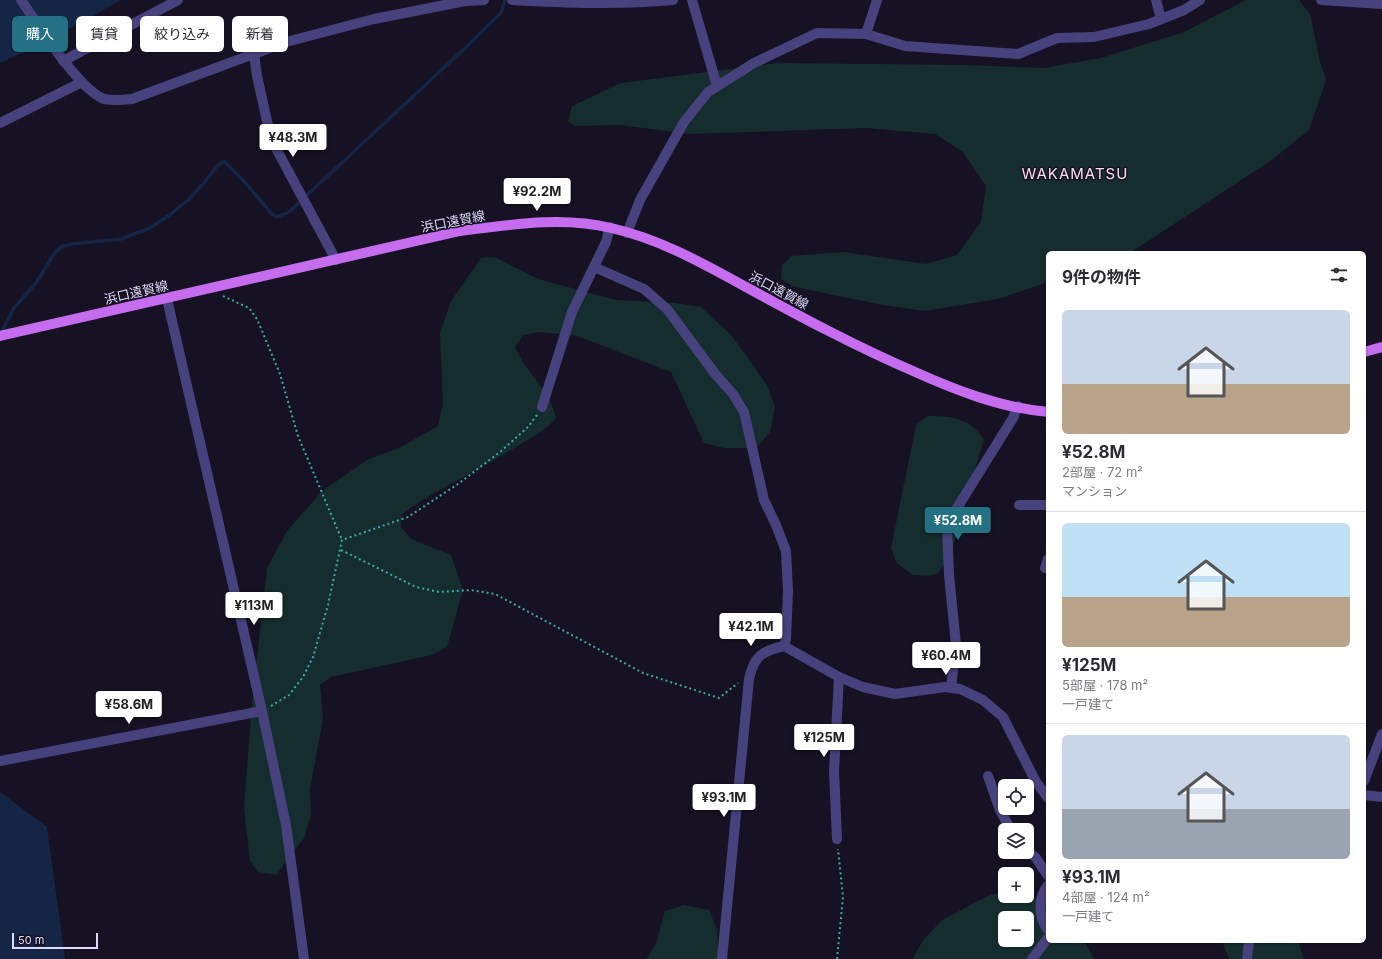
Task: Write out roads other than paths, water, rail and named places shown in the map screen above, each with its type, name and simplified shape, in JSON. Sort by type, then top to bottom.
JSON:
[{"type":"main road","name":"浜口遠賀線","points":[[0,336],[460,231],[518,224],[567,222],[610,227],[682,252],[838,336],[940,383],[989,401],[1046,412]]},
{"type":"main road","points":[[1366,351],[1382,347]]},
{"type":"street","points":[[21,0],[63,61],[82,82],[103,98],[116,100],[132,99],[286,42],[374,19],[465,1],[484,0]]},
{"type":"street","points":[[63,61],[178,0]]},
{"type":"street","points":[[512,0],[633,4],[673,0]]},
{"type":"street","points":[[692,0],[717,86]]},
{"type":"street","points":[[866,34],[877,0]]},
{"type":"street","points":[[1156,0],[1161,20]]},
{"type":"street","points":[[627,232],[640,200],[684,122],[708,92],[754,63],[817,33],[866,34],[905,46],[1018,54],[1057,38],[1094,38],[1161,20],[1184,10],[1200,0]]},
{"type":"street","points":[[1321,0],[1381,4],[1382,2]]},
{"type":"street","points":[[254,53],[257,76],[271,139],[336,260]]},
{"type":"street","points":[[0,124],[82,82]]},
{"type":"street","points":[[542,407],[572,312],[594,267],[610,227]]},
{"type":"street","points":[[594,267],[644,289],[667,309],[716,375],[733,394],[744,412],[764,500],[786,551],[788,591],[786,639],[784,646]]},
{"type":"street","points":[[167,299],[262,711],[286,825],[304,959]]},
{"type":"street","points":[[951,688],[956,645],[949,575],[947,524],[974,483],[1018,406]]},
{"type":"street","points":[[1019,505],[1046,505]]},
{"type":"street","points":[[722,959],[749,679],[751,668],[758,656],[772,649],[784,646],[839,677],[863,687],[895,694],[951,688],[960,689],[983,700],[1003,717],[1036,782],[1046,795]]},
{"type":"street","points":[[837,839],[834,771],[839,677]]},
{"type":"street","points":[[0,761],[262,711]]},
{"type":"street","points":[[1366,776],[1382,734]]},
{"type":"street","points":[[988,776],[1000,810],[1007,823]]},
{"type":"street","points":[[1366,795],[1382,796]]},
{"type":"street","points":[[1034,856],[1046,873]]},
{"type":"street","points":[[1046,888],[1041,897],[1041,910],[1046,924]]},
{"type":"street","points":[[1032,959],[1046,941]]},
{"type":"street","points":[[1247,959],[1249,943]]},
{"type":"water","points":[[0,0],[121,0],[92,16],[76,16],[76,25],[68,30],[68,16],[12,16],[12,52],[24,52],[0,63]]},
{"type":"water","points":[[0,792],[47,827],[65,959],[0,959]]},
{"type":"waterway","points":[[1,333],[14,308],[36,283],[54,254],[61,247],[71,244],[121,239],[150,228],[188,200],[217,166],[224,161],[272,214],[277,217],[289,212],[501,13],[505,0]]},
{"type":"district","name":"WAKAMATSU","points":[[1075,174]]}]
